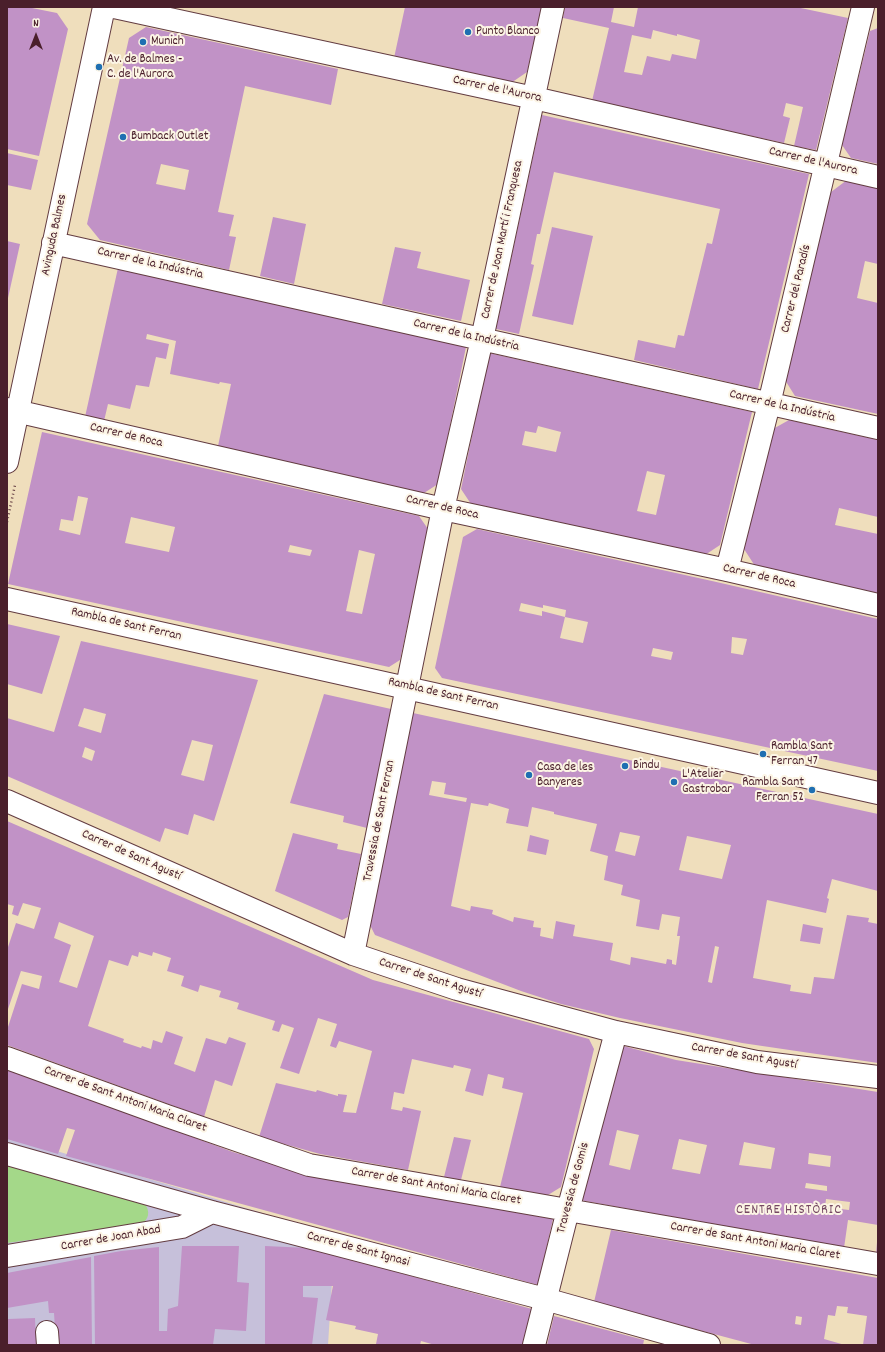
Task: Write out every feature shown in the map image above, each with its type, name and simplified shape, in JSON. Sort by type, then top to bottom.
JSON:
[{"type":"street","name":"Avinguda Balmes","points":[[7,462],[12,411],[53,243],[104,7]]},
{"type":"street","name":"Carrer de l'Aurora","points":[[114,7],[534,98],[878,177]]},
{"type":"street","name":"Carrer de Joan Martí i Franquesa","points":[[407,687],[443,509],[482,339],[553,7]]},
{"type":"street","name":"Carrer del Paradís","points":[[727,570],[865,9]]},
{"type":"street","name":"Carrer de la Indústria","points":[[53,243],[878,428]]},
{"type":"street","name":"Carrer de Roca","points":[[12,411],[443,509],[727,570],[878,605]]},
{"type":"street","name":"Rambla de Sant Ferran","points":[[7,599],[878,793]]},
{"type":"street","name":"Travessia de Sant Ferran","points":[[353,954],[407,687]]},
{"type":"street","name":"Carrer de Sant Agustí","points":[[7,802],[353,954],[457,989],[616,1032],[757,1062],[878,1077]]},
{"type":"street","name":"Travessia de Gomis","points":[[534,1345],[568,1210],[616,1032]]},
{"type":"street","name":"Carrer de Sant Antoni Maria Claret","points":[[7,1058],[167,1116],[309,1165],[878,1264]]},
{"type":"street","name":"Carrer de Sant Ignasi","points":[[7,1154],[212,1212],[545,1299],[709,1345]]},
{"type":"street","name":"Carrer de Joan Abad","points":[[7,1256],[182,1227],[212,1212]]},
{"type":"shaded area","points":[[7,1136],[335,1235],[328,1345],[7,1345]]},
{"type":"green space","points":[[7,1165],[144,1203],[148,1209],[147,1218],[140,1225],[7,1243]]},
{"type":"building","points":[[7,7],[27,7],[57,13],[68,29],[39,156],[7,149]]},
{"type":"building","name":"Punto Blanco","points":[[405,7],[542,7],[527,72],[511,83],[394,58]]},
{"type":"building","points":[[565,7],[614,7],[611,22],[634,27],[638,7],[796,7],[848,18],[816,150],[794,146],[803,107],[786,103],[783,116],[790,118],[784,143],[592,101],[609,28],[563,18]],"holes":[[[653,30],[677,36],[677,34],[700,40],[696,59],[672,54],[670,61],[647,56],[642,75],[624,72],[632,35],[651,39]]]},
{"type":"building","points":[[146,27],[338,69],[331,105],[245,86],[218,212],[234,215],[229,236],[236,237],[229,270],[100,240],[87,224],[129,38]],"holes":[[[161,164],[189,170],[185,190],[156,184]]]},
{"type":"building","points":[[878,28],[878,164],[851,158],[842,145],[870,31]]},
{"type":"building","points":[[542,115],[809,174],[758,389],[634,360],[638,340],[675,348],[678,335],[684,336],[707,243],[712,244],[720,209],[554,172],[540,234],[537,234],[531,264],[534,265],[519,334],[496,329]]},
{"type":"building","points":[[7,153],[38,160],[31,190],[7,185]]},
{"type":"building","points":[[847,180],[878,188],[878,264],[865,261],[857,298],[878,303],[878,414],[795,396],[785,380],[831,192]]},
{"type":"building","points":[[273,217],[306,224],[294,284],[260,276]]},
{"type":"building","points":[[552,227],[593,236],[573,325],[532,316]]},
{"type":"building","points":[[7,241],[20,244],[8,298],[7,298]]},
{"type":"building","points":[[395,247],[421,252],[417,268],[470,280],[461,321],[382,304]]},
{"type":"building","points":[[118,268],[466,347],[438,484],[424,493],[218,446],[231,384],[220,382],[219,384],[170,374],[176,341],[147,334],[146,339],[169,344],[166,359],[156,357],[149,387],[136,385],[130,409],[108,404],[104,421],[85,417]]},
{"type":"building","points":[[489,353],[752,412],[720,545],[705,555],[471,504],[461,489]],"holes":[[[538,426],[561,432],[556,452],[522,445],[525,431],[536,433]],[[647,471],[665,475],[656,515],[637,511]]]},
{"type":"building","points":[[789,420],[878,440],[878,517],[839,508],[835,525],[878,534],[878,593],[755,566],[744,549],[773,429]]},
{"type":"building","points":[[42,432],[419,516],[428,529],[400,660],[389,667],[8,584]],"holes":[[[78,496],[88,498],[80,535],[59,530],[61,519],[73,521]],[[131,517],[175,527],[169,552],[125,543]],[[290,545],[312,550],[310,556],[288,552]],[[359,550],[375,554],[362,614],[346,611]]]},
{"type":"building","points":[[477,529],[878,619],[878,771],[442,678],[435,668],[463,537]],"holes":[[[521,603],[543,608],[543,605],[566,610],[565,617],[542,611],[542,616],[519,611]],[[565,617],[588,622],[583,643],[560,638]],[[732,637],[747,639],[743,655],[731,653]],[[653,648],[673,652],[671,660],[651,656]]]},
{"type":"building","points":[[7,624],[60,636],[42,694],[7,684]]},
{"type":"building","points":[[81,641],[258,680],[214,821],[194,814],[188,835],[165,828],[160,842],[7,776],[7,718],[54,732]],"holes":[[[84,708],[106,714],[101,733],[78,726]],[[192,740],[213,745],[204,781],[181,775]],[[85,747],[95,751],[92,761],[82,757]]]},
{"type":"building","points":[[324,694],[391,709],[367,828],[343,822],[344,816],[290,803]]},
{"type":"building","points":[[413,713],[878,814],[878,891],[832,879],[827,898],[829,899],[826,913],[767,900],[753,978],[791,985],[790,991],[811,994],[814,977],[834,979],[847,915],[869,918],[868,922],[878,924],[878,1063],[742,1043],[620,1018],[561,1004],[521,991],[375,935],[370,925]],"holes":[[[432,781],[446,783],[444,794],[467,798],[466,802],[429,795]],[[471,803],[488,806],[489,803],[509,809],[506,823],[528,827],[532,807],[554,812],[554,814],[597,824],[590,851],[608,856],[604,880],[623,885],[621,895],[640,900],[636,926],[659,930],[662,914],[680,917],[677,936],[680,936],[676,965],[672,964],[672,960],[667,959],[666,964],[631,957],[630,965],[610,960],[613,943],[573,936],[575,925],[556,921],[553,939],[540,936],[541,928],[533,927],[534,921],[514,917],[513,922],[492,914],[493,910],[471,906],[470,911],[451,906]],[[620,832],[640,836],[635,856],[615,851]],[[687,836],[731,845],[722,879],[679,870]],[[715,946],[719,947],[712,983],[708,982]]]},
{"type":"building","points":[[7,821],[373,980],[589,1039],[594,1049],[561,1187],[548,1195],[500,1187],[523,1093],[502,1088],[504,1078],[488,1074],[483,1096],[465,1091],[471,1069],[454,1065],[453,1068],[412,1059],[404,1094],[394,1092],[391,1109],[402,1111],[403,1107],[421,1111],[408,1170],[320,1154],[259,1137],[276,1083],[316,1092],[317,1090],[338,1096],[338,1094],[347,1095],[343,1112],[356,1113],[372,1051],[339,1041],[336,1048],[330,1046],[337,1024],[318,1018],[299,1074],[280,1068],[294,1028],[282,1024],[279,1032],[272,1030],[275,1021],[237,1009],[239,1003],[219,997],[221,991],[200,985],[198,992],[181,986],[184,976],[167,971],[171,958],[153,952],[152,956],[139,952],[138,957],[132,955],[128,966],[109,960],[88,1026],[124,1039],[123,1042],[141,1048],[142,1046],[151,1049],[153,1040],[162,1043],[166,1031],[183,1037],[174,1064],[195,1072],[206,1038],[226,1044],[229,1037],[246,1043],[232,1086],[215,1080],[204,1117],[7,1045],[7,1030],[22,984],[39,989],[42,976],[21,971],[7,1012],[7,950],[16,923],[34,929],[41,908],[23,903],[18,916],[12,914],[14,906],[7,904]],"holes":[[[59,922],[94,936],[77,988],[59,982],[71,945],[54,938]]]},
{"type":"building","points":[[293,833],[338,844],[337,849],[361,854],[348,917],[342,920],[275,891]]},
{"type":"building","points":[[530,835],[549,840],[546,855],[527,851]]},
{"type":"building","points":[[803,924],[823,928],[820,944],[800,941]]},
{"type":"building","points":[[616,1044],[676,1060],[878,1092],[878,1225],[848,1220],[844,1248],[580,1200]],"holes":[[[617,1130],[639,1135],[630,1170],[609,1165]],[[679,1139],[707,1145],[700,1174],[672,1169]],[[744,1142],[775,1148],[771,1169],[739,1165]],[[809,1153],[831,1156],[830,1167],[808,1164]],[[806,1183],[827,1186],[827,1191],[805,1188]],[[826,1199],[850,1202],[849,1210],[825,1207]]]},
{"type":"building","points":[[7,1068],[233,1152],[314,1176],[553,1219],[538,1285],[66,1156],[75,1130],[67,1128],[58,1154],[7,1139]]},
{"type":"building","points":[[454,1137],[471,1140],[461,1180],[444,1177]]},
{"type":"building","points":[[611,1230],[878,1278],[878,1345],[863,1345],[867,1316],[847,1313],[848,1307],[837,1306],[835,1316],[828,1315],[824,1339],[845,1345],[755,1345],[594,1302]],"holes":[[[796,1316],[802,1317],[801,1325],[795,1324]]]},
{"type":"building","points":[[877,1242],[878,1254],[876,1254]]},
{"type":"building","points":[[182,1246],[239,1246],[237,1282],[249,1283],[246,1331],[215,1329],[213,1345],[95,1345],[94,1256],[121,1251],[159,1247],[159,1331],[167,1331],[168,1309],[178,1306]]},
{"type":"building","points":[[265,1246],[309,1248],[532,1309],[524,1345],[435,1345],[421,1341],[420,1345],[376,1344],[378,1334],[355,1329],[356,1326],[326,1320],[333,1286],[303,1286],[303,1297],[318,1298],[312,1345],[265,1345]]},
{"type":"building","points":[[91,1257],[92,1345],[56,1345],[54,1313],[49,1313],[48,1301],[7,1308],[7,1273]]},
{"type":"building","points":[[554,1316],[644,1340],[643,1345],[547,1345]]},
{"type":"building","points":[[35,1318],[36,1345],[7,1345],[8,1319]]},
{"type":"place","name":"Punto Blanco","points":[[468,32]]},
{"type":"place","name":"Munich","points":[[143,42]]},
{"type":"place","name":"Av. de Balmes - C. de l'Aurora","points":[[99,67]]},
{"type":"place","name":"Bumback Outlet","points":[[123,137]]},
{"type":"place","name":"Rambla Sant Ferran 47","points":[[763,754]]},
{"type":"place","name":"Bindu","points":[[625,766]]},
{"type":"place","name":"Casa de les Banyeres","points":[[529,775]]},
{"type":"place","name":"L'Atelier Gastrobar","points":[[674,782]]},
{"type":"place","name":"Rambla Sant Ferran 52","points":[[812,790]]},
{"type":"district","name":"CENTRE HISTÒRIC","points":[[789,1211]]}]
